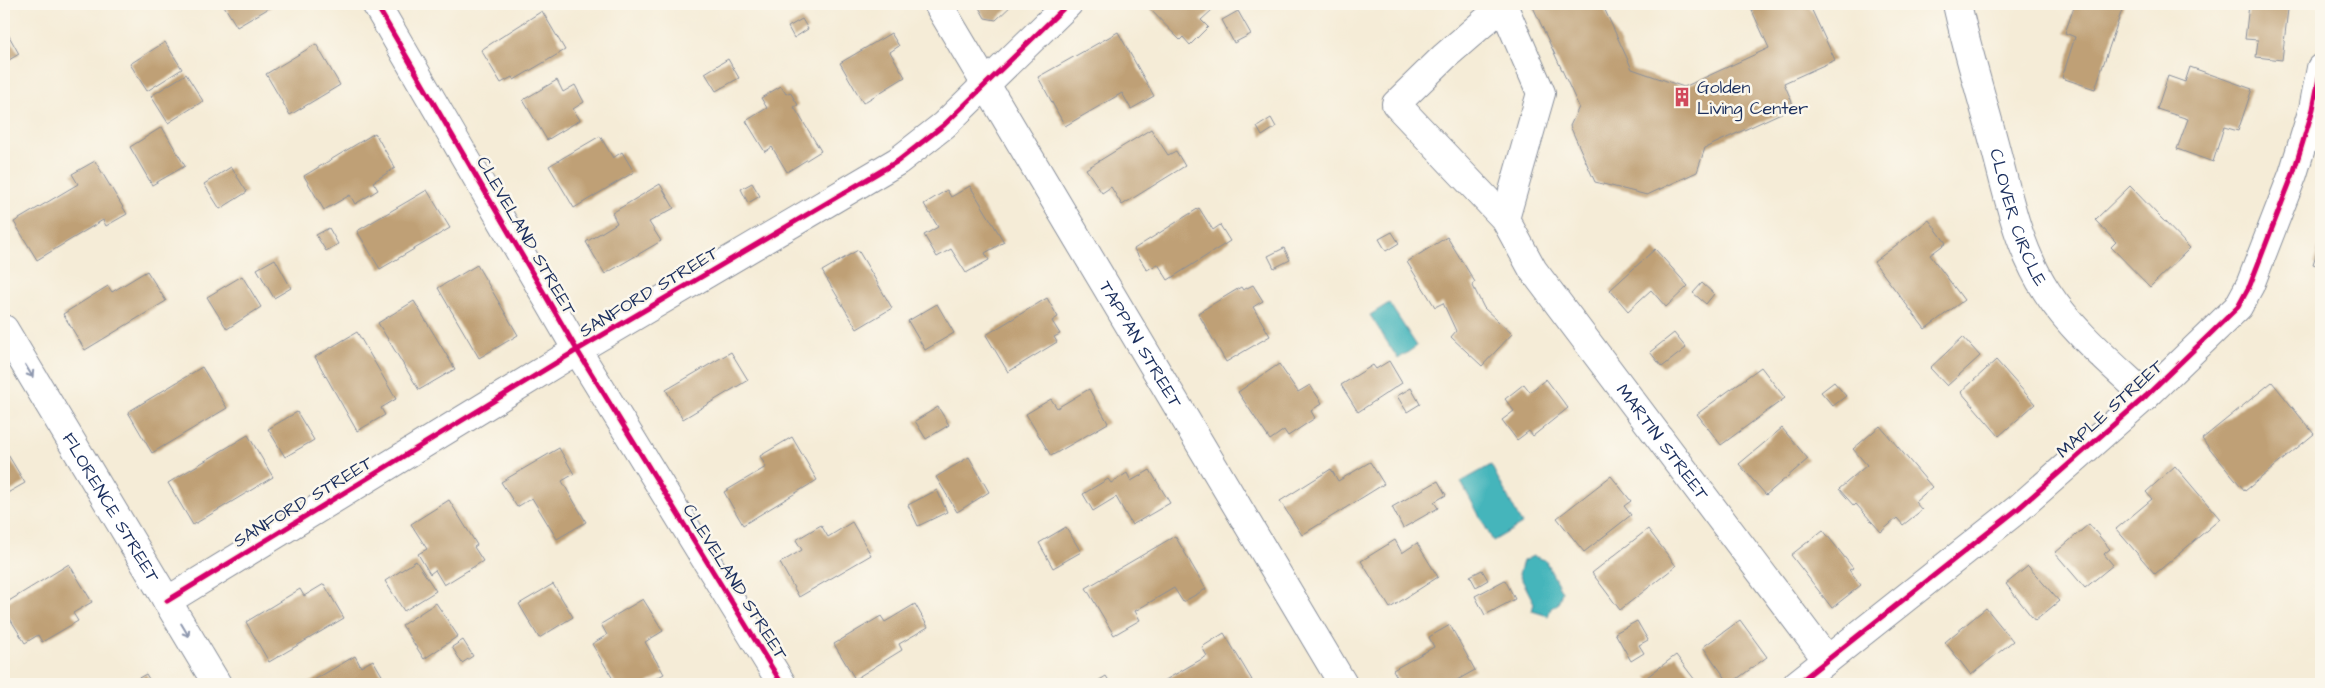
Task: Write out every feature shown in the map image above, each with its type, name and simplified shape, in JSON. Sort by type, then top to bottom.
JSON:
[{"type":"street","name":"CLEVELAND STREET","points":[[376,4],[577,350],[782,684]]},
{"type":"street","name":"TAPPAN STREET","points":[[938,4],[1343,684]]},
{"type":"street","name":"SANFORD STREET","points":[[167,601],[577,350],[898,161],[944,125],[1068,4]]},
{"type":"street","name":"CLOVER CIRCLE","points":[[1957,4],[1967,52],[2016,224],[2038,276],[2058,308],[2075,328],[2146,396]]},
{"type":"street","points":[[1504,5],[1541,93],[1505,218]]},
{"type":"street","name":"MARTIN STREET","points":[[1504,5],[1444,57],[1396,104],[1505,218],[1533,270],[1827,660]]},
{"type":"street","name":"MAPLE STREET","points":[[1796,684],[2019,508],[2146,396],[2212,334],[2244,300],[2293,174],[2311,118],[2321,68]]},
{"type":"street","name":"FLORENCE STREET","points":[[4,329],[217,684]]},
{"type":"water","points":[[1389,303],[1417,346],[1398,359],[1370,315]]},
{"type":"water","points":[[1491,465],[1522,524],[1493,541],[1461,482]]},
{"type":"water","points":[[1533,556],[1545,560],[1562,592],[1558,604],[1551,608],[1548,616],[1532,611],[1534,603],[1519,574],[1523,561]]},
{"type":"building","points":[[223,4],[276,4],[237,27]]},
{"type":"building","points":[[977,4],[1013,4],[996,20],[985,18]]},
{"type":"building","points":[[1145,4],[1206,4],[1212,10],[1201,20],[1208,27],[1190,45],[1183,37],[1180,40]]},
{"type":"building","name":"Golden Living Center","points":[[1539,4],[1612,4],[1604,8],[1632,69],[1684,87],[1769,48],[1749,4],[1809,4],[1835,60],[1784,83],[1794,107],[1705,148],[1697,172],[1647,195],[1595,182],[1570,126],[1579,107],[1533,7]]},
{"type":"building","points":[[2075,4],[2124,4],[2095,89],[2062,78],[2075,37],[2065,33]]},
{"type":"building","points":[[2249,5],[2288,9],[2282,60],[2256,57],[2258,40],[2245,39]]},
{"type":"building","points":[[542,11],[565,50],[514,80],[512,77],[501,83],[481,50]]},
{"type":"building","points":[[1238,11],[1251,34],[1234,43],[1222,20]]},
{"type":"building","points":[[802,19],[808,29],[794,38],[788,27]]},
{"type":"building","points":[[4,27],[19,54],[4,63]]},
{"type":"building","points":[[1118,32],[1154,96],[1131,109],[1122,93],[1065,126],[1038,77]]},
{"type":"building","points":[[891,33],[899,46],[890,52],[905,77],[863,103],[840,63]]},
{"type":"building","points":[[165,42],[182,69],[147,91],[130,64]]},
{"type":"building","points":[[316,44],[340,85],[290,115],[266,74]]},
{"type":"building","points":[[728,59],[739,78],[716,91],[705,73]]},
{"type":"building","points":[[2190,67],[2252,89],[2238,131],[2224,127],[2213,162],[2177,149],[2188,119],[2157,109],[2168,76],[2185,82]]},
{"type":"building","points":[[186,74],[203,101],[168,123],[151,96]]},
{"type":"building","points":[[557,80],[563,92],[575,85],[584,102],[573,109],[580,120],[547,140],[523,100]]},
{"type":"building","points":[[781,86],[786,94],[790,92],[798,105],[794,107],[821,151],[787,172],[772,147],[765,152],[746,121],[767,108],[761,98]]},
{"type":"building","points":[[1271,118],[1276,127],[1262,136],[1257,127]]},
{"type":"building","points":[[162,127],[185,166],[152,185],[130,147]]},
{"type":"building","points":[[1151,129],[1168,155],[1176,151],[1185,166],[1122,205],[1111,187],[1102,193],[1086,169]]},
{"type":"building","points":[[375,133],[395,168],[373,182],[378,190],[355,204],[350,195],[324,210],[304,176]]},
{"type":"building","points":[[600,136],[613,158],[622,152],[634,172],[574,208],[549,166]]},
{"type":"building","points":[[95,161],[127,214],[106,226],[103,220],[37,260],[14,222],[78,184],[72,174]]},
{"type":"building","points":[[231,167],[247,192],[220,209],[204,184]]},
{"type":"building","points":[[752,183],[760,196],[748,203],[741,189]]},
{"type":"building","points":[[660,184],[674,208],[649,222],[661,241],[605,274],[586,242],[617,223],[612,213]]},
{"type":"building","points":[[970,186],[1004,242],[985,253],[989,260],[966,273],[951,249],[937,257],[924,235],[938,227],[924,204],[947,190],[951,197]]},
{"type":"building","points":[[2130,186],[2190,248],[2150,287],[2111,247],[2116,242],[2095,220]]},
{"type":"building","points":[[427,190],[450,228],[380,269],[357,231]]},
{"type":"building","points":[[1199,208],[1213,230],[1220,225],[1230,241],[1168,280],[1158,264],[1147,270],[1134,249]]},
{"type":"building","points":[[1929,220],[1946,243],[1930,255],[1964,300],[1925,329],[1874,262]]},
{"type":"building","points":[[329,228],[338,244],[326,251],[316,235]]},
{"type":"building","points":[[1392,232],[1399,243],[1386,251],[1379,239]]},
{"type":"building","points":[[1447,237],[1475,282],[1472,284],[1484,308],[1512,334],[1482,366],[1451,337],[1456,331],[1443,303],[1435,307],[1407,262]]},
{"type":"building","points":[[2321,240],[2321,267],[2313,264]]},
{"type":"building","points":[[1284,248],[1290,260],[1274,268],[1268,256]]},
{"type":"building","points":[[1655,249],[1688,286],[1666,307],[1651,290],[1628,311],[1610,290]]},
{"type":"building","points":[[858,250],[892,308],[857,329],[822,271]]},
{"type":"building","points":[[275,259],[291,288],[274,298],[257,269]]},
{"type":"building","points":[[477,265],[518,335],[479,358],[438,288]]},
{"type":"building","points":[[147,271],[166,301],[85,350],[63,314],[108,286],[112,292]]},
{"type":"building","points":[[242,276],[261,307],[227,329],[207,297]]},
{"type":"building","points":[[1702,283],[1714,294],[1706,304],[1693,293]]},
{"type":"building","points":[[1253,285],[1263,301],[1253,307],[1270,336],[1226,362],[1198,313],[1241,287],[1243,290]]},
{"type":"building","points":[[1047,298],[1058,317],[1052,321],[1060,334],[1054,337],[1057,342],[1008,372],[986,335]]},
{"type":"building","points":[[414,301],[455,369],[419,390],[378,323]]},
{"type":"building","points":[[937,304],[954,333],[925,350],[908,321]]},
{"type":"building","points":[[357,332],[396,399],[381,408],[385,415],[357,431],[315,357]]},
{"type":"building","points":[[1674,333],[1686,348],[1662,367],[1650,352]]},
{"type":"building","points":[[1963,337],[1980,356],[1947,386],[1930,368]]},
{"type":"building","points":[[731,352],[748,380],[683,419],[666,390]]},
{"type":"building","points":[[1996,360],[2035,404],[1999,436],[1961,392]]},
{"type":"building","points":[[1389,361],[1402,383],[1358,412],[1341,385],[1373,365],[1376,369]]},
{"type":"building","points":[[1279,364],[1298,392],[1310,385],[1322,403],[1311,411],[1315,418],[1288,436],[1284,430],[1270,440],[1238,392]]},
{"type":"building","points":[[202,367],[227,408],[152,453],[128,412]]},
{"type":"building","points":[[1761,367],[1785,398],[1721,445],[1697,414]]},
{"type":"building","points":[[1546,379],[1568,408],[1533,436],[1529,431],[1517,440],[1502,420],[1514,411],[1505,399],[1524,384],[1530,392]]},
{"type":"building","points":[[1834,382],[1846,396],[1833,406],[1821,392]]},
{"type":"building","points":[[2272,382],[2314,434],[2245,491],[2202,439]]},
{"type":"building","points":[[1411,388],[1420,404],[1407,412],[1397,396]]},
{"type":"building","points":[[1089,389],[1108,423],[1051,456],[1026,414],[1051,399],[1057,408]]},
{"type":"building","points":[[938,407],[949,425],[926,439],[915,421]]},
{"type":"building","points":[[297,412],[314,440],[285,457],[268,429]]},
{"type":"building","points":[[1880,426],[1932,487],[1915,502],[1922,510],[1903,525],[1897,518],[1881,532],[1856,504],[1854,506],[1839,489],[1867,465],[1853,449]]},
{"type":"building","points":[[1782,428],[1808,459],[1766,495],[1739,464]]},
{"type":"building","points":[[248,435],[273,477],[193,525],[168,483]]},
{"type":"building","points":[[792,437],[817,480],[743,525],[724,492],[766,467],[760,456]]},
{"type":"building","points":[[4,448],[25,483],[4,495]]},
{"type":"building","points":[[559,448],[574,474],[562,481],[586,522],[557,539],[532,498],[517,507],[501,482]]},
{"type":"building","points":[[969,457],[989,492],[957,512],[936,477]]},
{"type":"building","points":[[1370,462],[1384,484],[1302,535],[1280,501],[1331,469],[1338,481]]},
{"type":"building","points":[[2175,466],[2220,519],[2155,574],[2116,529],[2152,499],[2146,492]]},
{"type":"building","points":[[1150,470],[1170,503],[1132,525],[1116,497],[1093,511],[1083,494],[1108,479],[1111,483],[1127,473],[1131,481]]},
{"type":"building","points":[[1611,476],[1631,501],[1624,506],[1631,515],[1584,552],[1557,518]]},
{"type":"building","points":[[1438,481],[1446,495],[1434,502],[1438,508],[1403,528],[1392,507]]},
{"type":"building","points":[[937,490],[947,512],[918,526],[908,505]]},
{"type":"building","points":[[449,500],[477,545],[474,547],[483,561],[444,585],[435,570],[430,574],[418,554],[427,549],[411,524]]},
{"type":"building","points":[[852,522],[871,555],[799,597],[780,563],[802,550],[796,540],[821,525],[828,537]]},
{"type":"building","points":[[2089,524],[2110,549],[2104,554],[2113,565],[2085,588],[2055,553]]},
{"type":"building","points":[[1066,527],[1081,552],[1053,568],[1039,543]]},
{"type":"building","points":[[1648,529],[1676,566],[1620,610],[1592,573]]},
{"type":"building","points":[[1823,530],[1853,568],[1849,570],[1861,585],[1832,608],[1791,555]]},
{"type":"building","points":[[1175,536],[1206,589],[1183,602],[1174,588],[1135,611],[1140,620],[1114,635],[1086,588]]},
{"type":"building","points":[[1395,540],[1402,553],[1417,543],[1438,577],[1390,608],[1361,561]]},
{"type":"building","points":[[416,561],[436,591],[404,611],[385,581]]},
{"type":"building","points":[[69,564],[92,602],[73,613],[78,621],[42,642],[38,635],[25,643],[4,609],[4,604]]},
{"type":"building","points":[[2028,566],[2059,601],[2035,621],[2006,584]]},
{"type":"building","points":[[1482,570],[1488,580],[1476,587],[1470,576]]},
{"type":"building","points":[[1505,580],[1515,599],[1485,615],[1475,596]]},
{"type":"building","points":[[324,584],[344,618],[269,662],[246,622],[300,589],[304,596]]},
{"type":"building","points":[[553,584],[573,617],[539,638],[519,604]]},
{"type":"building","points":[[643,599],[663,631],[645,642],[664,674],[646,684],[616,684],[592,644],[607,635],[601,624]]},
{"type":"building","points":[[436,603],[458,636],[424,659],[402,625]]},
{"type":"building","points":[[915,604],[928,627],[899,644],[902,650],[855,679],[834,644],[881,616],[885,622]]},
{"type":"building","points":[[1986,608],[2013,641],[1971,675],[1945,642]]},
{"type":"building","points":[[1740,620],[1767,657],[1730,684],[1703,647]]},
{"type":"building","points":[[1637,621],[1648,640],[1639,645],[1644,653],[1631,661],[1615,633]]},
{"type":"building","points":[[1450,625],[1475,670],[1450,684],[1401,684],[1393,670],[1434,647],[1429,637]]},
{"type":"building","points":[[1224,633],[1252,680],[1245,684],[1164,684],[1162,682],[1207,656],[1202,647]]},
{"type":"building","points":[[463,640],[473,656],[462,663],[452,647]]},
{"type":"building","points":[[1676,655],[1698,684],[1652,684],[1647,677]]},
{"type":"building","points":[[355,656],[361,667],[373,660],[387,684],[307,684]]},
{"type":"building","points":[[146,674],[152,684],[128,684]]},
{"type":"building","points":[[1106,676],[1111,684],[1093,684]]},
{"type":"cycle path","points":[[376,4],[577,350],[782,684]]},
{"type":"cycle path","points":[[167,601],[577,350],[898,161],[944,125],[1068,4]]},
{"type":"cycle path","points":[[1797,684],[2019,508],[2146,396],[2238,307],[2250,285],[2293,174],[2313,109],[2321,68]]},
{"type":"place","name":"Golden Living Center","points":[[1682,97]]}]
